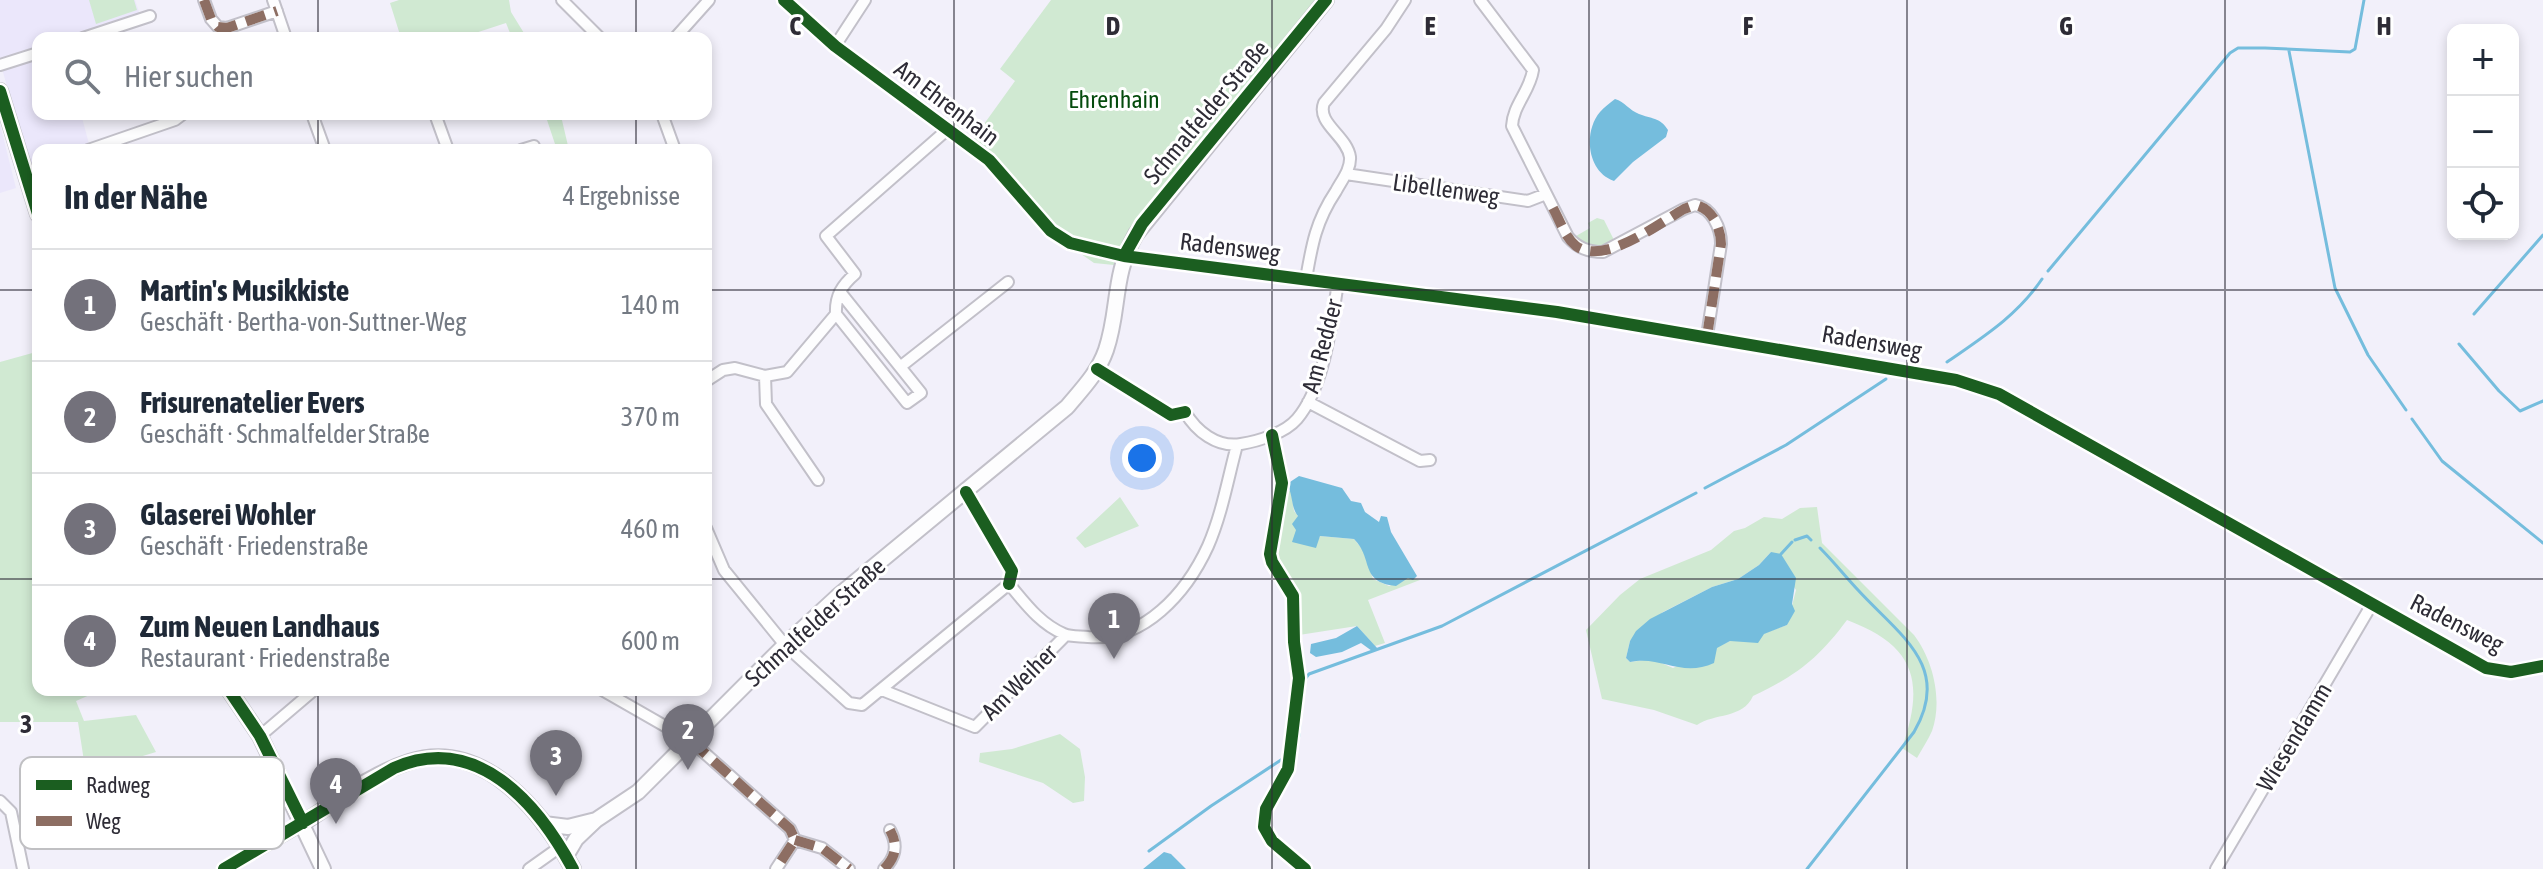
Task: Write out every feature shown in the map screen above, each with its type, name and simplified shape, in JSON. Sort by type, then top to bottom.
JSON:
[{"type":"main road","name":"Schmalfelder Straße","points":[[566,857],[576,839],[596,820],[638,792],[837,597],[1067,407],[1097,369],[1106,349],[1124,256],[1142,224],[1326,0]]},
{"type":"main road","points":[[0,91],[31,169]]},
{"type":"main road","points":[[233,696],[270,757]]},
{"type":"main road","points":[[303,823],[394,768],[416,760],[441,757],[465,761],[488,771],[513,789],[544,824],[566,857]]},
{"type":"main road","points":[[284,785],[323,869]]},
{"type":"main road","name":"Schmalfelder Straße","points":[[544,824],[568,827],[596,820]]},
{"type":"street","points":[[204,0],[211,19],[218,27],[227,28],[275,6],[284,32]]},
{"type":"street","points":[[562,0],[594,32]]},
{"type":"street","points":[[680,32],[709,0]]},
{"type":"street","name":"Am Ehrenhain","points":[[784,0],[835,46],[989,160],[1051,231],[1070,243],[1124,256]]},
{"type":"street","points":[[835,46],[865,0]]},
{"type":"street","points":[[1306,279],[1315,229],[1346,174],[1350,159],[1346,144],[1321,110],[1386,29],[1405,0]]},
{"type":"street","points":[[1480,0],[1533,70],[1531,82],[1513,115],[1512,126],[1568,237],[1577,246],[1592,252],[1603,252],[1695,205],[1708,210],[1721,234],[1721,244],[1707,336]]},
{"type":"street","points":[[101,32],[150,16]]},
{"type":"street","points":[[0,65],[32,55]]},
{"type":"street","points":[[105,144],[175,120]]},
{"type":"street","points":[[314,120],[323,144]]},
{"type":"street","points":[[437,120],[446,144]]},
{"type":"street","points":[[664,120],[673,144]]},
{"type":"street","points":[[840,292],[921,393],[907,403],[836,314],[835,303],[842,285],[855,274],[826,236],[948,129]]},
{"type":"street","name":"Libellenweg","points":[[1346,174],[1528,201],[1546,194]]},
{"type":"street","name":"Radensweg","points":[[1124,256],[1707,336],[1956,380],[1999,394],[2486,668],[2511,672],[2543,666]]},
{"type":"street","points":[[900,367],[1008,282]]},
{"type":"street","name":"Am Redder","points":[[1237,445],[1281,430],[1296,421],[1308,402],[1325,354],[1338,283]]},
{"type":"street","points":[[712,377],[723,370],[735,368],[765,376],[787,372],[836,314]]},
{"type":"street","points":[[765,376],[766,404],[818,480]]},
{"type":"street","points":[[1308,402],[1420,461],[1430,460]]},
{"type":"street","points":[[712,542],[724,570],[785,645],[849,703],[862,705],[1009,584],[1040,620],[1066,635],[1098,638],[1127,631],[1163,611],[1189,581],[1208,546],[1237,445],[1204,435],[1185,412]]},
{"type":"street","name":"Wiesendamm","points":[[2216,869],[2372,604]]},
{"type":"street","name":"Am Weiher","points":[[882,690],[975,727],[1066,635]]},
{"type":"street","points":[[260,736],[307,696]]},
{"type":"street","points":[[612,696],[691,741],[790,829],[795,840],[822,848],[849,869]]},
{"type":"street","points":[[0,801],[11,812],[23,869]]},
{"type":"street","points":[[284,834],[303,823]]},
{"type":"street","points":[[884,869],[892,861],[896,841],[890,830]]},
{"type":"street","points":[[776,869],[795,840]]},
{"type":"street","points":[[224,869],[258,849]]},
{"type":"street","points":[[529,869],[566,857]]},
{"type":"shaded area","points":[[0,0],[135,0],[141,18],[109,32],[32,32],[32,120],[83,120],[89,144],[32,144],[30,165],[0,62]]},
{"type":"shaded area","points":[[0,124],[16,188],[0,193]]},
{"type":"green space","points":[[89,0],[134,0],[137,10],[96,24]]},
{"type":"green space","points":[[399,0],[509,0],[511,12],[523,32],[510,32],[506,23],[478,32],[399,32],[390,3]]},
{"type":"green space","name":"Ehrenhain","points":[[1051,0],[1321,0],[1114,265],[1094,263],[1074,249],[974,138],[1015,81],[1000,69]]},
{"type":"green space","points":[[547,120],[562,120],[568,144],[555,144]]},
{"type":"green space","points":[[1597,218],[1604,220],[1615,242],[1594,246],[1576,236],[1590,228],[1588,223]]},
{"type":"green space","points":[[32,353],[32,696],[87,696],[76,701],[84,721],[136,715],[156,752],[139,757],[83,757],[78,722],[0,722],[0,362]]},
{"type":"green space","points":[[1285,490],[1291,491],[1294,511],[1298,516],[1296,530],[1303,543],[1315,547],[1320,536],[1354,539],[1363,550],[1373,579],[1389,586],[1408,578],[1420,580],[1368,600],[1385,643],[1375,646],[1357,626],[1299,635],[1298,598],[1276,565]]},
{"type":"green space","points":[[1120,497],[1139,526],[1085,548],[1076,538]]},
{"type":"green space","points":[[1817,507],[1822,543],[1921,645],[1931,668],[1936,706],[1932,731],[1917,758],[1902,748],[1913,704],[1909,669],[1888,642],[1847,620],[1816,656],[1794,673],[1753,696],[1742,709],[1697,725],[1654,710],[1602,699],[1586,630],[1620,595],[1640,579],[1711,550],[1734,531],[1764,517],[1782,519],[1800,508]],"holes":[[[1771,552],[1796,590],[1787,625],[1743,641],[1730,641],[1673,668],[1652,659],[1630,662],[1626,658],[1630,641],[1663,612],[1712,587],[1738,579],[1759,565]]]},
{"type":"green space","points":[[1060,734],[1080,749],[1085,777],[1084,801],[1073,803],[1043,783],[979,762],[980,753],[1012,749]]},
{"type":"water","points":[[1615,99],[1658,121],[1668,130],[1666,137],[1614,181],[1598,169],[1590,151],[1590,140],[1595,120]]},
{"type":"water","points":[[1299,476],[1342,488],[1351,501],[1361,503],[1365,512],[1379,522],[1381,516],[1387,517],[1391,532],[1417,576],[1396,586],[1377,580],[1354,539],[1320,536],[1316,548],[1292,542],[1296,530],[1292,524],[1298,516],[1287,484]]},
{"type":"water","points":[[1771,552],[1781,554],[1796,578],[1792,604],[1795,611],[1787,625],[1764,634],[1758,643],[1730,641],[1717,648],[1714,663],[1702,667],[1681,667],[1652,661],[1630,662],[1626,658],[1636,631],[1650,619],[1712,587],[1738,579],[1759,565]]},
{"type":"water","points":[[1357,626],[1378,649],[1372,651],[1361,643],[1342,652],[1316,657],[1310,653],[1311,644],[1336,638]]},
{"type":"water","points":[[1164,852],[1171,854],[1186,869],[1143,869]]},
{"type":"waterway","points":[[2048,271],[2230,53],[2238,48],[2350,52],[2355,49],[2364,0]]},
{"type":"waterway","points":[[2289,51],[2335,288],[2368,355],[2406,410]]},
{"type":"waterway","points":[[2474,314],[2543,235]]},
{"type":"waterway","points":[[1947,362],[2010,315],[2042,279]]},
{"type":"waterway","points":[[2459,344],[2520,411],[2543,401]]},
{"type":"waterway","points":[[1705,488],[1786,445],[1886,379]]},
{"type":"waterway","points":[[2412,419],[2442,461],[2543,543]]},
{"type":"waterway","points":[[1293,752],[1299,733],[1301,691],[1309,674],[1442,626],[1696,493]]},
{"type":"waterway","points":[[1795,540],[1807,536],[1811,540]]},
{"type":"waterway","points":[[1781,554],[1792,542]]},
{"type":"waterway","points":[[1807,869],[1914,732],[1924,709],[1927,688],[1924,670],[1904,637],[1820,548]]},
{"type":"waterway","points":[[1149,851],[1287,756]]},
{"type":"marked path","points":[[204,0],[211,19],[218,27],[227,28],[277,11]]},
{"type":"marked path","points":[[1553,208],[1572,242],[1588,251],[1601,251],[1631,241],[1695,205],[1711,214],[1721,244],[1707,336]]},
{"type":"marked path","points":[[691,741],[790,829],[795,840],[776,869]]},
{"type":"marked path","points":[[884,869],[894,851],[890,830]]},
{"type":"marked path","points":[[795,840],[822,848],[849,869]]},
{"type":"cycle path","points":[[784,0],[835,46],[989,160],[1051,231],[1070,243],[1124,256],[1557,312],[1956,380],[1999,394],[2486,668],[2511,672],[2543,666]]},
{"type":"cycle path","points":[[1124,256],[1142,224],[1326,0]]},
{"type":"cycle path","points":[[0,91],[32,195]]},
{"type":"cycle path","points":[[1097,369],[1171,415],[1185,412]]},
{"type":"cycle path","points":[[1272,435],[1282,483],[1270,554],[1293,596],[1299,678],[1288,769],[1266,809],[1264,827],[1272,841],[1305,869]]},
{"type":"cycle path","points":[[966,492],[1012,571],[1009,584]]},
{"type":"cycle path","points":[[233,696],[270,757]]},
{"type":"cycle path","points":[[284,833],[394,768],[424,759],[452,759],[477,766],[501,780],[522,798],[541,820],[573,869]]},
{"type":"cycle path","points":[[284,785],[303,823]]},
{"type":"cycle path","points":[[224,869],[258,849]]},
{"type":"place","name":"Martin's Musikkiste","points":[[1114,659]]},
{"type":"place","name":"Frisurenatelier Evers","points":[[688,770]]},
{"type":"place","name":"Glaserei Wohler","points":[[556,796]]},
{"type":"place","name":"Zum Neuen Landhaus","points":[[336,824]]}]
